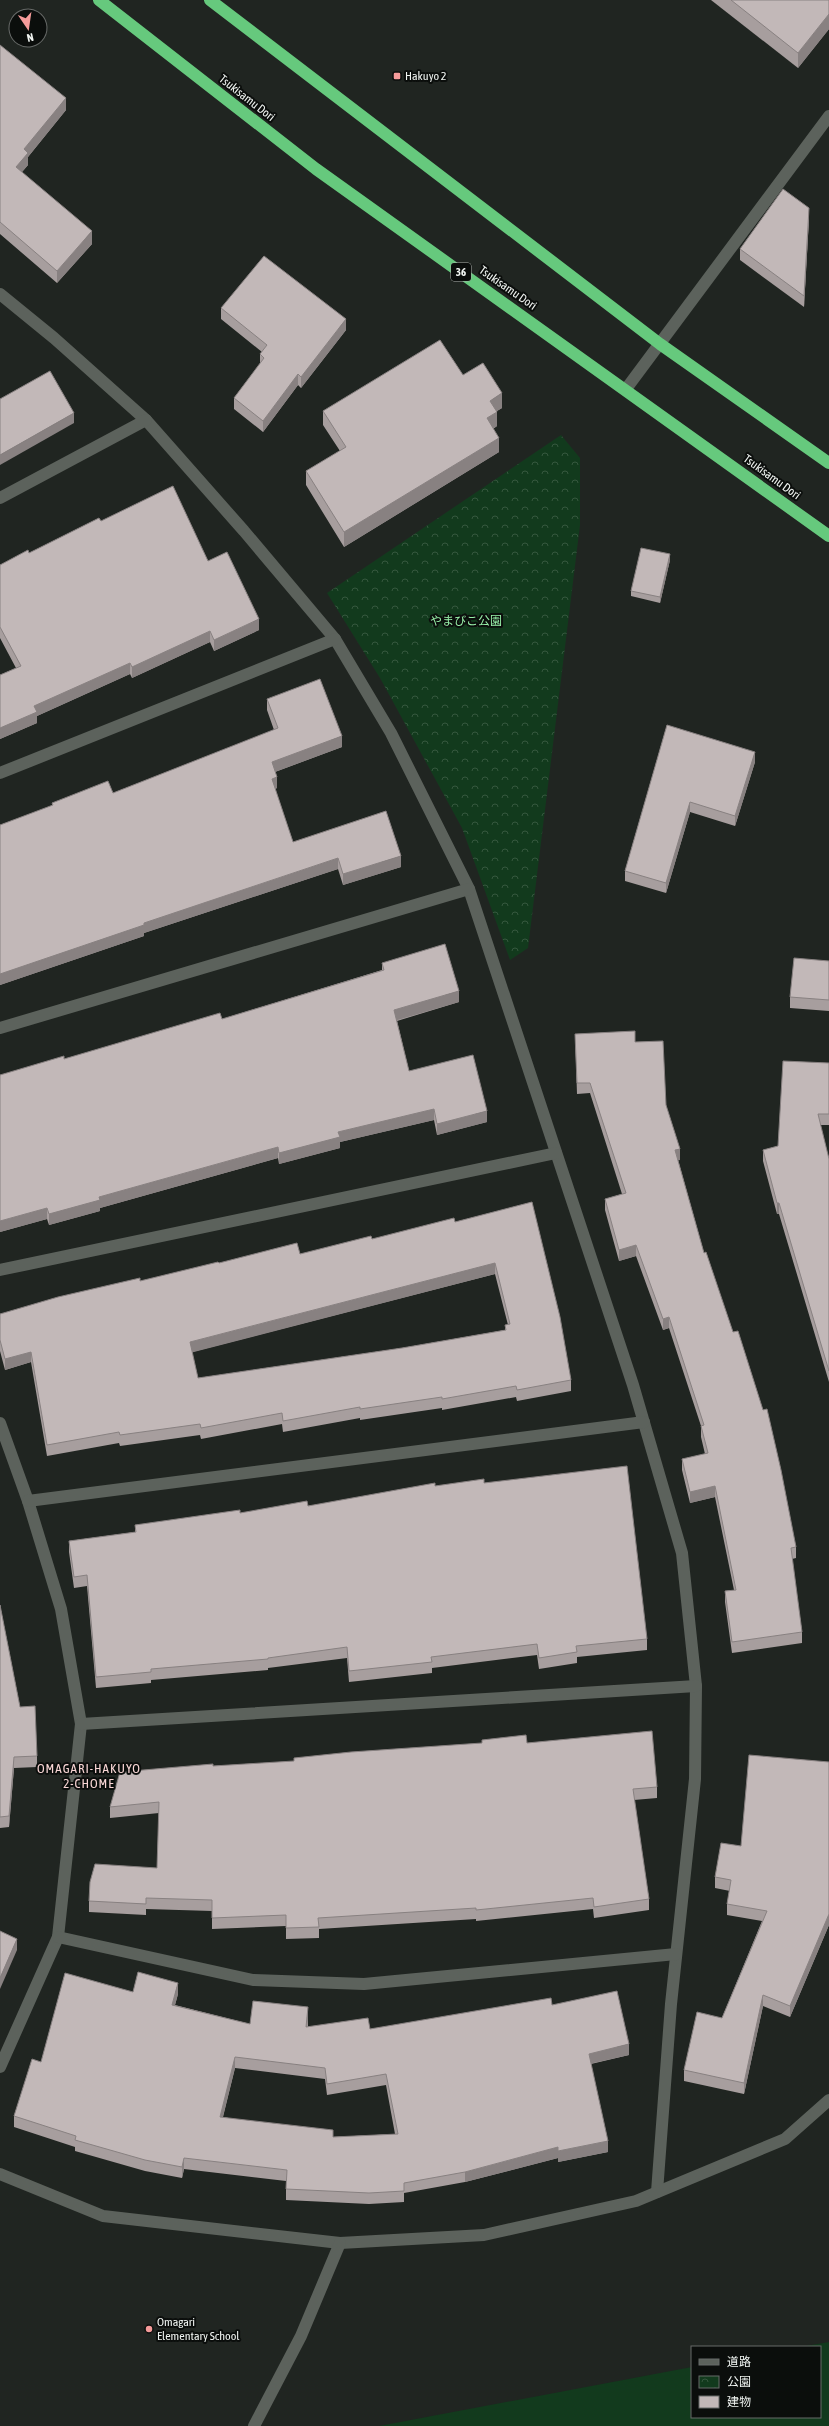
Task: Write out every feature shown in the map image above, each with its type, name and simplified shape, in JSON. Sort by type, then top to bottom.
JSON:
[{"type":"highway","name":"Tsukisamu Dori","points":[[99,0],[316,169],[626,389],[829,536]]},
{"type":"highway","points":[[210,0],[660,344],[829,463]]},
{"type":"street","points":[[626,389],[829,116]]},
{"type":"street","points":[[0,294],[54,338],[146,420],[244,531],[335,640],[391,733],[469,889],[644,1422],[682,1553],[696,1686],[695,1779],[676,1954],[657,2192]]},
{"type":"street","points":[[0,498],[146,420]]},
{"type":"street","points":[[0,773],[335,640]]},
{"type":"street","points":[[0,1028],[469,889]]},
{"type":"street","points":[[0,1270],[556,1153]]},
{"type":"street","points":[[28,1501],[644,1422]]},
{"type":"street","points":[[0,1423],[28,1501],[61,1609],[81,1724],[58,1937],[0,2067]]},
{"type":"street","points":[[81,1724],[696,1686]]},
{"type":"street","points":[[58,1937],[253,1980],[356,1983],[676,1954]]},
{"type":"street","points":[[0,2174],[103,2216],[340,2243],[484,2235],[636,2201],[785,2139],[829,2100]]},
{"type":"street","points":[[254,2426],[302,2336],[340,2243]]},
{"type":"green space","name":"やまびこ公園","points":[[561,435],[580,458],[580,525],[528,948],[510,960],[462,828],[380,678],[327,593]]},
{"type":"green space","points":[[829,2342],[829,2426],[379,2426],[691,2367],[691,2418],[821,2418],[821,2346],[806,2346]]},
{"type":"building","points":[[731,0],[829,0],[829,14],[798,53]]},
{"type":"building","points":[[0,45],[66,98],[24,149],[28,153],[16,167],[92,231],[57,271],[0,222]]},
{"type":"building","points":[[783,189],[809,208],[804,296],[740,249]]},
{"type":"building","points":[[264,256],[346,319],[301,377],[298,374],[263,421],[234,398],[264,358],[260,354],[267,345],[221,308]]},
{"type":"building","points":[[440,340],[463,375],[483,363],[502,393],[490,401],[497,412],[487,418],[499,438],[344,532],[306,471],[346,447],[323,411]]},
{"type":"building","points":[[50,371],[74,413],[0,455],[0,399]]},
{"type":"building","points":[[173,486],[208,561],[227,552],[259,619],[214,640],[210,631],[132,667],[130,663],[34,706],[37,712],[0,728],[0,675],[21,666],[0,627],[0,565],[28,550],[29,553],[99,518],[101,521]]},
{"type":"building","points":[[641,548],[670,554],[660,597],[631,591]]},
{"type":"building","points":[[320,679],[342,736],[272,762],[277,777],[272,779],[293,842],[386,811],[401,856],[343,874],[338,858],[144,923],[144,925],[0,974],[0,825],[53,805],[52,803],[108,781],[113,793],[278,728],[267,699]]},
{"type":"building","points":[[667,725],[755,752],[735,816],[690,802],[666,883],[625,871]]},
{"type":"building","points":[[445,944],[459,991],[394,1010],[409,1071],[473,1055],[487,1111],[437,1124],[434,1109],[338,1132],[340,1137],[279,1153],[278,1147],[99,1197],[100,1200],[49,1214],[47,1208],[0,1221],[0,1075],[64,1056],[64,1059],[220,1013],[222,1019],[384,970],[382,963]]},
{"type":"building","points":[[794,958],[829,961],[829,1000],[790,997]]},
{"type":"building","points":[[635,1031],[635,1042],[663,1041],[666,1105],[680,1149],[675,1150],[704,1253],[706,1252],[733,1332],[738,1331],[763,1410],[767,1409],[796,1547],[791,1548],[802,1632],[732,1642],[725,1591],[736,1590],[715,1486],[690,1492],[682,1459],[708,1453],[701,1426],[704,1425],[669,1317],[663,1319],[636,1245],[619,1250],[605,1199],[626,1193],[590,1083],[577,1083],[575,1034]]},
{"type":"building","points":[[783,1061],[829,1063],[829,1114],[818,1114],[829,1159],[829,1371],[779,1203],[777,1203],[763,1150],[778,1146]]},
{"type":"building","points":[[532,1202],[560,1317],[571,1380],[517,1390],[516,1386],[442,1399],[442,1397],[360,1409],[360,1407],[283,1421],[282,1413],[201,1428],[200,1424],[120,1435],[119,1432],[47,1445],[31,1352],[5,1359],[0,1340],[0,1314],[58,1297],[140,1278],[140,1281],[297,1243],[300,1254],[371,1236],[372,1239],[454,1218],[455,1222]],"holes":[[[495,1263],[510,1324],[505,1325],[506,1330],[402,1348],[198,1378],[190,1342]]]},
{"type":"building","points":[[627,1466],[647,1639],[576,1646],[577,1652],[539,1658],[537,1644],[431,1657],[432,1662],[349,1671],[347,1647],[268,1659],[151,1669],[151,1672],[96,1677],[87,1575],[74,1577],[69,1541],[136,1532],[135,1525],[240,1510],[240,1513],[307,1501],[308,1506],[435,1483],[435,1486],[484,1479],[484,1483]]},
{"type":"building","points":[[0,1605],[20,1707],[35,1706],[37,1756],[14,1757],[9,1816],[0,1817]]},
{"type":"building","points":[[652,1731],[657,1787],[633,1789],[649,1899],[594,1907],[593,1898],[476,1910],[476,1908],[318,1918],[319,1927],[286,1928],[286,1915],[212,1918],[212,1900],[146,1898],[146,1904],[89,1901],[90,1882],[95,1864],[157,1868],[159,1802],[110,1807],[120,1772],[213,1764],[213,1766],[294,1761],[294,1758],[351,1752],[482,1743],[482,1740],[526,1735],[527,1743]]},
{"type":"building","points":[[749,1755],[829,1762],[829,1914],[790,2006],[763,1995],[744,2083],[684,2070],[697,2012],[722,2018],[767,1911],[727,1904],[731,1880],[715,1877],[721,1843],[741,1846]]},
{"type":"building","points":[[0,1931],[17,1939],[0,1978]]},
{"type":"building","points":[[138,1972],[178,1983],[172,2005],[250,2024],[253,2001],[308,2007],[306,2027],[368,2018],[370,2029],[551,1998],[552,2005],[617,1991],[629,2044],[589,2054],[608,2141],[558,2151],[558,2147],[465,2172],[404,2183],[404,2191],[369,2193],[286,2189],[287,2170],[184,2158],[182,2167],[145,2160],[75,2140],[76,2136],[14,2116],[32,2059],[41,2062],[65,1973],[133,1992]],"holes":[[[235,2057],[325,2068],[327,2084],[386,2074],[398,2134],[333,2137],[333,2130],[220,2117]]]},
{"type":"place","name":"Hakuyo 2","points":[[397,76]]},
{"type":"place","name":"Omagari Elementary School","points":[[149,2329]]},
{"type":"district","name":"OMAGARI-HAKUYO 2-CHOME","points":[[89,1776]]}]
